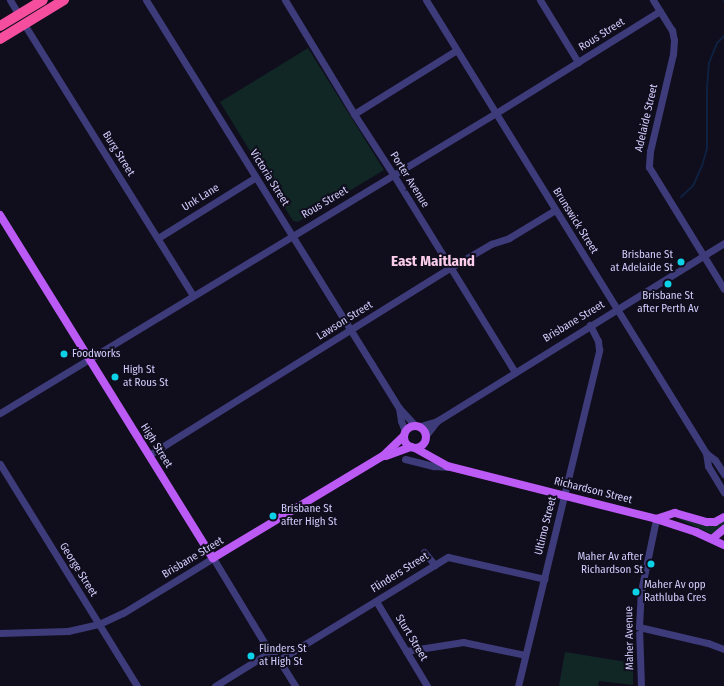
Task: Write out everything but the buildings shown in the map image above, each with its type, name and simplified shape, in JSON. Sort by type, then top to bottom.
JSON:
[{"type":"highway","points":[[0,26],[43,0]]},
{"type":"highway","points":[[0,39],[64,0]]},
{"type":"main road","name":"High Street","points":[[0,214],[213,558]]},
{"type":"main road","points":[[426,438],[422,446],[413,448],[406,443],[404,434],[410,426],[418,426],[426,438],[434,458]]},
{"type":"main road","name":"Brisbane Street","points":[[213,558],[383,456],[404,434]]},
{"type":"main road","name":"Richardson Street","points":[[413,448],[453,468],[656,519],[712,539],[724,546]]},
{"type":"main road","name":"Brisbane Street","points":[[383,456],[413,448]]},
{"type":"main road","points":[[656,519],[675,513],[707,522],[715,522],[724,517]]},
{"type":"main road","points":[[712,539],[724,529]]},
{"type":"street","points":[[10,0],[19,15]]},
{"type":"street","name":"Victoria Street","points":[[146,0],[399,408],[418,426]]},
{"type":"street","name":"Porter Avenue","points":[[285,0],[354,114],[393,174],[515,372]]},
{"type":"street","name":"Brunswick Street","points":[[426,0],[706,453],[715,460],[724,474]]},
{"type":"street","points":[[540,0],[578,62]]},
{"type":"street","name":"Adelaide Street","points":[[653,0],[672,30],[674,40],[673,54],[650,151],[649,167],[724,289]]},
{"type":"street","name":"Rous Street","points":[[0,412],[496,113],[660,11]]},
{"type":"street","name":"Burg Street","points":[[24,24],[193,295]]},
{"type":"street","points":[[354,114],[457,50]]},
{"type":"street","name":"Unk Lane","points":[[158,238],[256,177]]},
{"type":"street","name":"Lawson Street","points":[[149,455],[351,331],[450,268],[491,244],[509,238],[556,210]]},
{"type":"street","name":"Brisbane Street","points":[[418,426],[437,421],[724,243]]},
{"type":"street","name":"Ultimo Street","points":[[518,686],[525,655],[532,634],[599,350],[598,341],[590,325]]},
{"type":"street","name":"Victoria Street","points":[[399,408],[400,421],[404,434]]},
{"type":"street","name":"Brisbane Street","points":[[426,438],[437,421]]},
{"type":"street","name":"Brunswick Street","points":[[706,453],[708,466],[724,493]]},
{"type":"street","name":"Richardson Street","points":[[405,459],[434,466],[453,468]]},
{"type":"street","name":"George Street","points":[[0,464],[137,686]]},
{"type":"street","name":"Maher Avenue","points":[[641,686],[639,627],[643,576],[656,519]]},
{"type":"street","points":[[424,552],[435,565]]},
{"type":"street","name":"Flinders Street","points":[[279,660],[448,557],[545,579]]},
{"type":"street","name":"Brisbane Street","points":[[0,633],[68,631],[99,624],[123,613],[213,558]]},
{"type":"street","name":"High Street","points":[[213,558],[270,652],[279,660],[295,686]]},
{"type":"street","name":"Sturt Street","points":[[376,601],[427,686]]},
{"type":"street","points":[[639,627],[708,643],[724,649]]},
{"type":"street","points":[[406,651],[463,642],[525,655]]},
{"type":"street","points":[[215,686],[270,652]]},
{"type":"green space","points":[[308,48],[384,170],[298,222],[293,221],[220,102]]},
{"type":"green space","points":[[676,518],[708,525],[724,520],[724,526],[712,534]]},
{"type":"green space","points":[[565,652],[633,663],[633,685],[599,681],[598,686],[559,686]]},
{"type":"waterway","points":[[681,197],[693,186],[702,166],[707,148],[707,89],[709,63],[717,43],[724,36]]},
{"type":"place","name":"Brisbane St at Adelaide St","points":[[681,262]]},
{"type":"place","name":"Brisbane St after Perth Av","points":[[668,284]]},
{"type":"place","name":"Foodworks","points":[[64,354]]},
{"type":"place","name":"High St at Rous St","points":[[115,377]]},
{"type":"place","name":"Brisbane St after High St","points":[[273,516]]},
{"type":"place","name":"Maher Av after Richardson St","points":[[651,564]]},
{"type":"place","name":"Maher Av opp Rathluba Cres","points":[[636,592]]},
{"type":"place","name":"Flinders St at High St","points":[[251,656]]},
{"type":"district","name":"East Maitland","points":[[433,262]]}]
